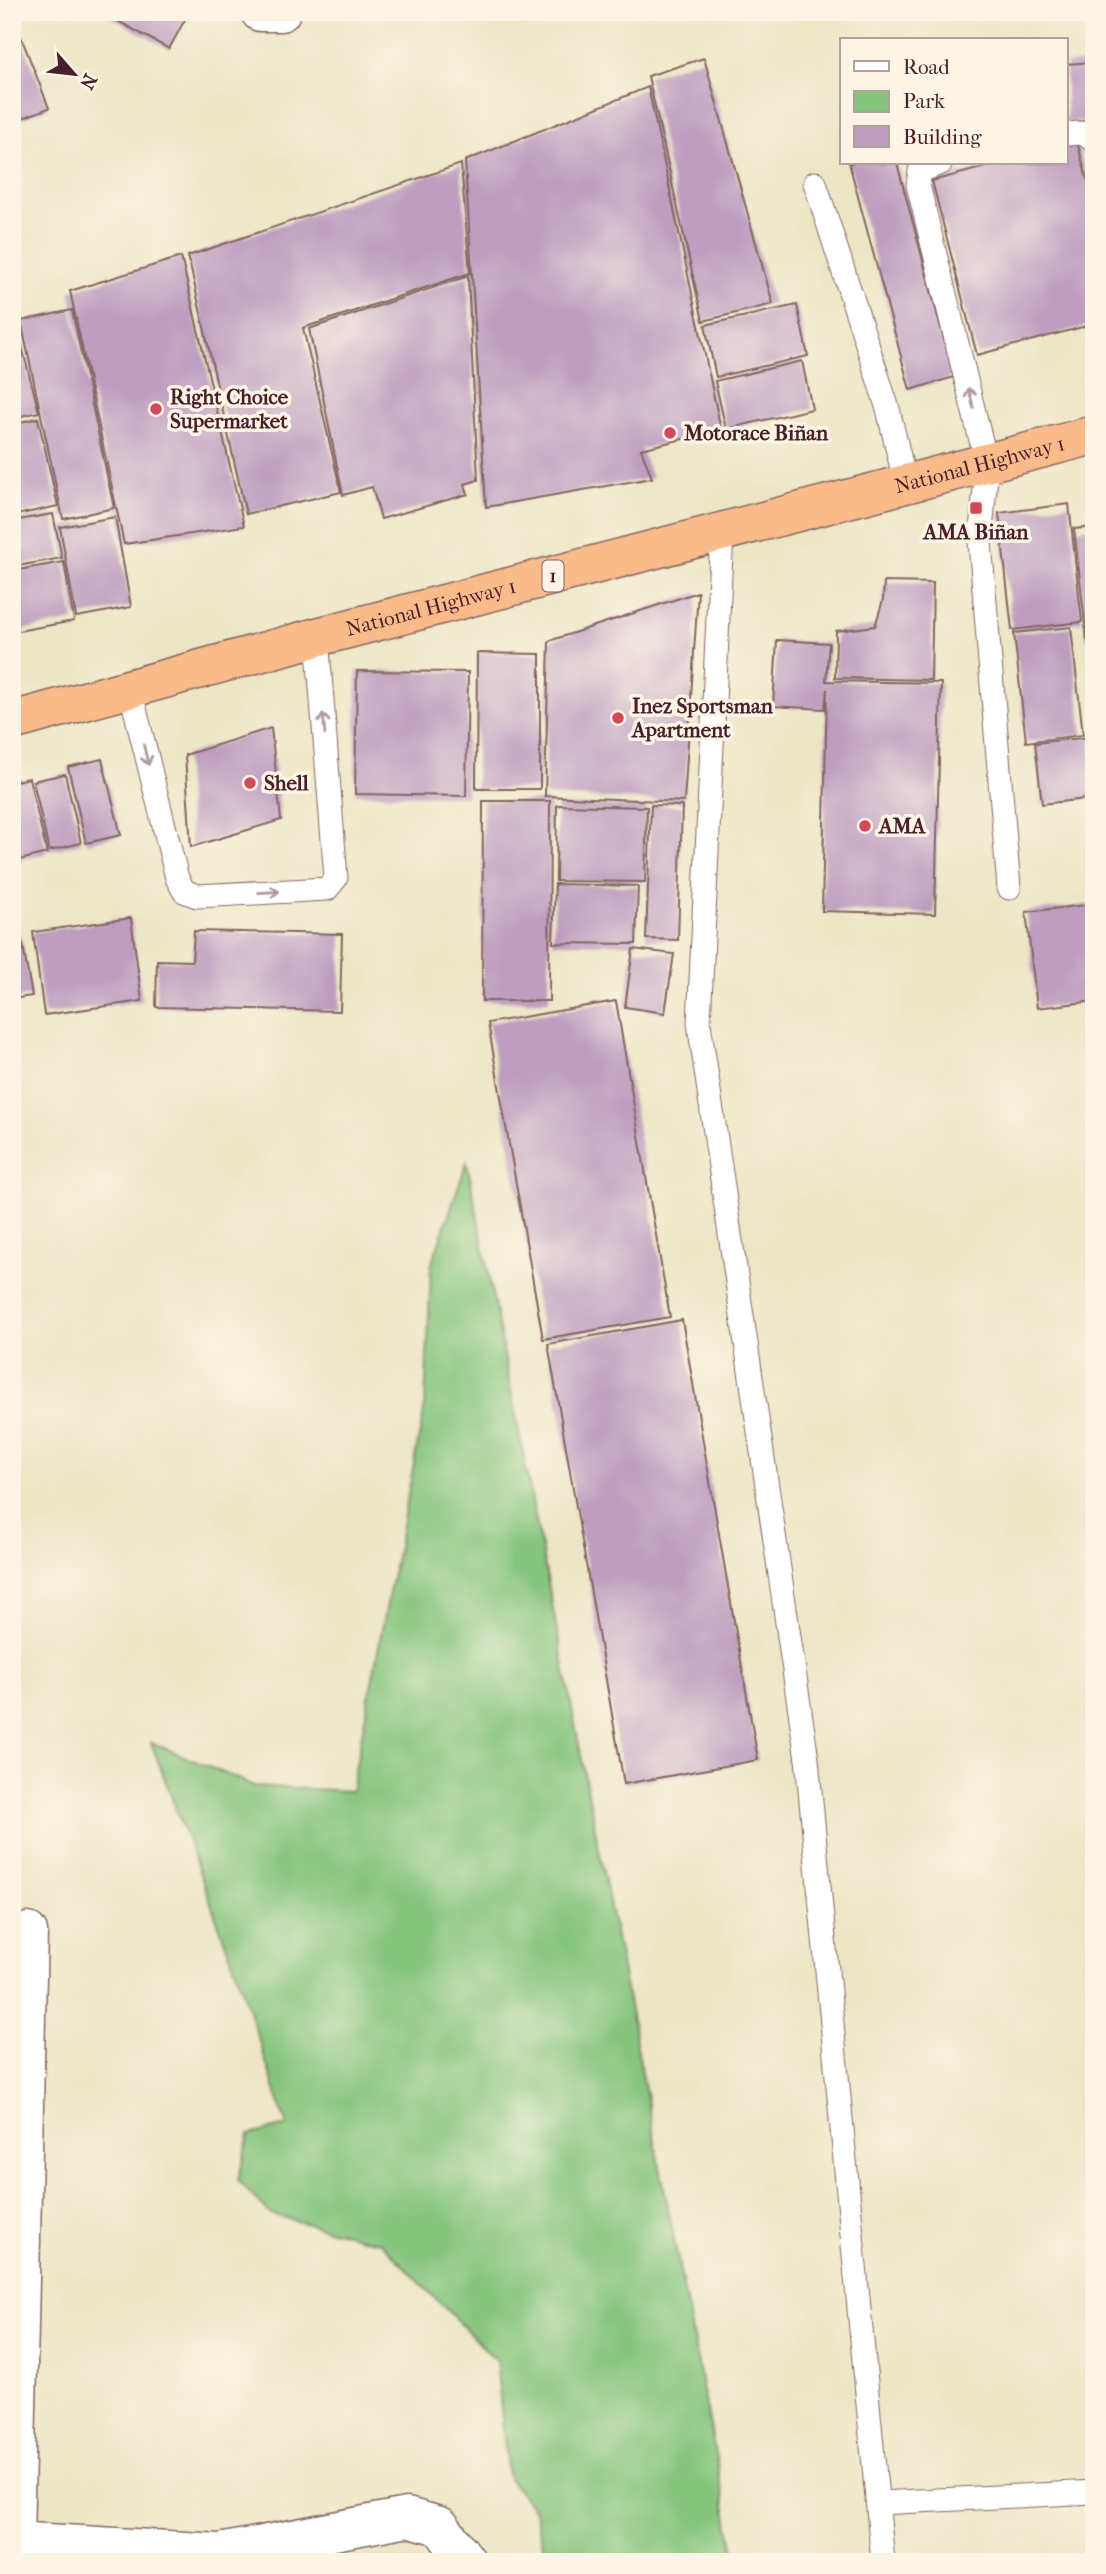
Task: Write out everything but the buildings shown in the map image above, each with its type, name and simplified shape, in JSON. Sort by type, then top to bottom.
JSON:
[{"type":"highway","name":"National Highway 1","points":[[12,721],[317,638],[1094,435]]},
{"type":"street","points":[[260,12],[281,12]]},
{"type":"street","points":[[28,1932],[13,2541],[220,2553],[407,2517],[440,2526],[467,2562]]},
{"type":"lane","points":[[1068,134],[1083,133],[1094,141]]},
{"type":"lane","points":[[938,164],[920,171],[918,185],[987,465],[980,542],[1009,888]]},
{"type":"lane","points":[[815,183],[888,409],[906,486]]},
{"type":"lane","points":[[722,532],[699,1023],[807,1759],[883,2562]]},
{"type":"lane","points":[[130,689],[177,878],[184,891],[197,896],[327,889],[336,878],[317,638]]},
{"type":"lane","points":[[879,2503],[1094,2492]]},
{"type":"green space","points":[[467,1162],[736,2562],[547,2562],[535,2511],[508,2478],[496,2360],[381,2243],[270,2214],[238,2181],[249,2135],[287,2126],[236,1971],[151,1742],[254,1786],[351,1791],[425,1406],[431,1266]]},
{"type":"place","name":"Right Choice Supermarket","points":[[156,409]]},
{"type":"place","name":"Motorace Biñan","points":[[670,433]]},
{"type":"place","name":"AMA Biñan","points":[[976,508]]},
{"type":"place","name":"Inez Sportsman Apartment","points":[[618,718]]},
{"type":"place","name":"Shell","points":[[250,783]]},
{"type":"place","name":"AMA","points":[[865,826]]}]
